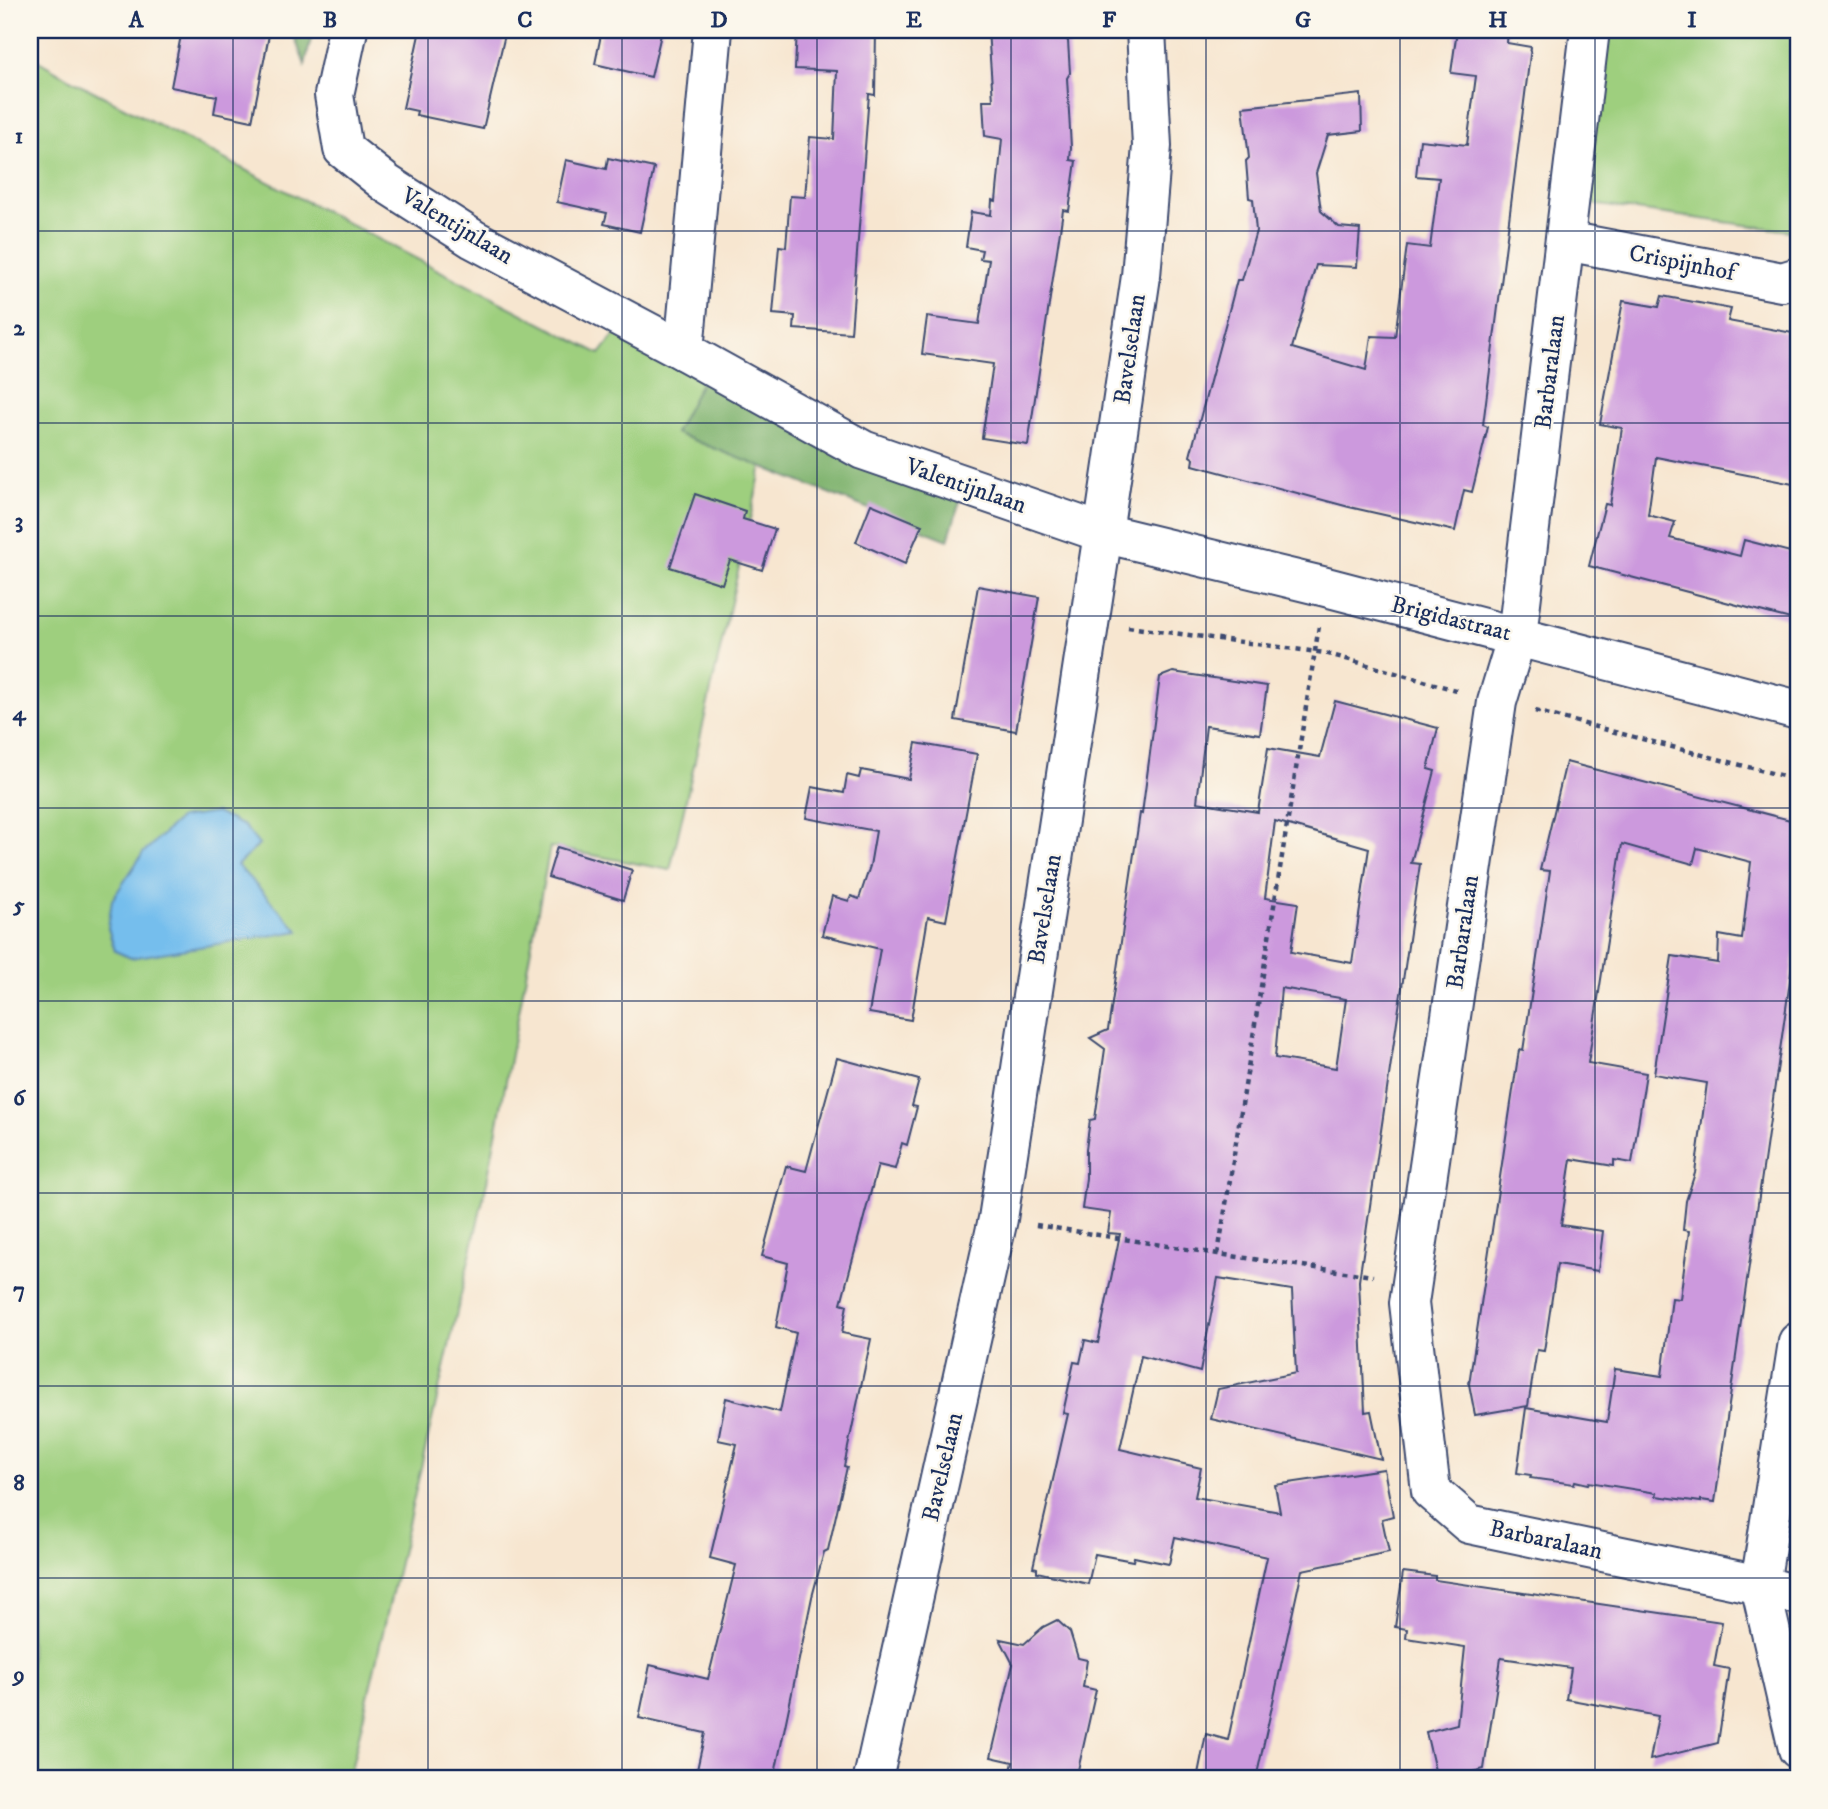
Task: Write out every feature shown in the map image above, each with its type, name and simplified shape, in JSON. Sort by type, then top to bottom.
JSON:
[{"type":"street","name":"Valentijnlaan","points":[[348,30],[334,95],[343,149],[387,184],[473,239],[863,450],[1103,533]]},
{"type":"street","points":[[684,351],[713,30]]},
{"type":"street","name":"Bavelselaan","points":[[873,1779],[998,1219],[1141,276],[1152,146],[1146,30]]},
{"type":"street","name":"Barbaralaan","points":[[1590,30],[1517,636],[1497,702],[1409,1303],[1431,1491],[1469,1524],[1798,1595]]},
{"type":"street","name":"Crispijnhof","points":[[1566,241],[1783,282],[1798,277]]},
{"type":"street","name":"Brigidastraat","points":[[1103,533],[1326,587],[1798,710]]},
{"type":"street","points":[[1798,1342],[1760,1585],[1798,1749]]},
{"type":"path","points":[[1218,1254],[1326,587]]},
{"type":"path","points":[[1088,621],[1325,653],[1497,702],[1798,780]]},
{"type":"path","points":[[998,1219],[1412,1281]]},
{"type":"green space","points":[[292,30],[313,30],[305,65]]},
{"type":"green space","points":[[1607,30],[1798,30],[1798,232],[1584,203]]},
{"type":"green space","points":[[30,56],[600,354],[619,329],[704,377],[676,433],[762,466],[670,870],[550,847],[487,1182],[349,1779],[30,1779]],"holes":[[[259,845],[131,958],[115,951],[108,928]]]},
{"type":"green space","points":[[704,377],[962,495],[948,540],[675,433]]},
{"type":"water","points":[[216,813],[244,826],[259,845],[237,865],[299,931],[131,958],[115,951],[108,928],[112,900],[143,853],[180,818]]},
{"type":"building","points":[[182,30],[270,30],[252,121],[214,113],[217,96],[171,87]]},
{"type":"building","points":[[420,30],[506,30],[483,129],[416,115],[417,111],[403,108]]},
{"type":"building","points":[[602,30],[662,30],[651,77],[595,64]]},
{"type":"building","points":[[797,30],[876,30],[875,95],[869,94],[851,333],[794,329],[795,316],[773,314],[779,246],[786,247],[790,196],[805,197],[810,137],[834,139],[837,71],[795,69]]},
{"type":"building","points":[[988,30],[1056,30],[1068,41],[1070,160],[1076,161],[1069,211],[1063,210],[1028,445],[982,438],[993,364],[922,354],[927,317],[979,324],[989,260],[980,259],[982,250],[966,247],[971,212],[991,215],[992,200],[996,201],[1002,139],[985,136],[983,100],[993,100]]},
{"type":"building","points":[[1457,30],[1508,30],[1507,43],[1531,47],[1483,425],[1488,427],[1472,492],[1464,490],[1455,531],[1349,507],[1193,465],[1194,459],[1190,456],[1237,280],[1242,280],[1256,231],[1253,199],[1249,198],[1246,161],[1249,158],[1243,107],[1361,94],[1362,131],[1328,135],[1316,173],[1321,211],[1339,227],[1360,229],[1357,267],[1316,265],[1292,348],[1366,370],[1371,336],[1395,337],[1407,245],[1430,248],[1439,178],[1416,176],[1420,140],[1467,145],[1476,76],[1451,73]]},
{"type":"building","points":[[608,158],[654,168],[640,232],[604,224],[607,213],[557,202],[566,160],[606,169]]},
{"type":"building","points":[[1662,296],[1731,309],[1728,321],[1798,334],[1798,485],[1656,457],[1648,515],[1675,522],[1670,538],[1740,556],[1744,540],[1798,554],[1798,621],[1589,566],[1605,504],[1610,505],[1622,428],[1600,424],[1623,301],[1659,307]]},
{"type":"building","points":[[695,494],[745,511],[743,519],[775,529],[762,570],[730,560],[722,584],[670,567]]},
{"type":"building","points":[[871,504],[922,525],[905,564],[856,542]]},
{"type":"building","points":[[978,586],[1039,597],[1016,731],[955,720]]},
{"type":"building","points":[[1173,672],[1267,686],[1260,734],[1206,726],[1197,802],[1258,812],[1268,748],[1320,757],[1335,701],[1438,728],[1428,769],[1435,771],[1411,863],[1420,864],[1359,1281],[1365,1412],[1371,1411],[1381,1459],[1211,1419],[1218,1389],[1296,1373],[1292,1290],[1218,1278],[1200,1372],[1141,1356],[1120,1449],[1201,1468],[1195,1497],[1280,1512],[1275,1485],[1384,1469],[1393,1516],[1382,1519],[1389,1552],[1302,1570],[1256,1779],[1197,1779],[1206,1734],[1228,1740],[1267,1557],[1175,1537],[1169,1564],[1134,1557],[1133,1561],[1095,1554],[1088,1584],[1037,1572],[1037,1568],[1033,1567],[1068,1414],[1063,1413],[1074,1362],[1080,1363],[1085,1340],[1098,1343],[1120,1234],[1108,1233],[1111,1213],[1082,1209],[1090,1120],[1095,1119],[1105,1049],[1090,1038],[1108,1030],[1140,813],[1142,814],[1160,677]],"holes":[[[1275,821],[1369,848],[1352,963],[1291,952],[1298,903],[1265,898]],[[1281,988],[1346,999],[1336,1068],[1275,1058]]]},
{"type":"building","points":[[916,743],[977,754],[946,921],[928,917],[911,1020],[869,1013],[880,949],[822,935],[832,896],[849,901],[851,896],[859,899],[870,866],[876,831],[806,818],[812,787],[844,793],[847,775],[859,778],[861,770],[909,779]]},
{"type":"building","points":[[1566,762],[1798,822],[1798,925],[1715,1502],[1656,1496],[1657,1493],[1589,1482],[1575,1481],[1574,1484],[1530,1478],[1531,1475],[1517,1473],[1526,1408],[1607,1422],[1615,1369],[1662,1376],[1672,1298],[1680,1299],[1689,1231],[1683,1230],[1686,1201],[1695,1173],[1707,1083],[1654,1074],[1672,956],[1718,963],[1719,935],[1742,939],[1751,862],[1697,848],[1693,864],[1622,844],[1588,1063],[1646,1073],[1632,1163],[1614,1160],[1614,1166],[1571,1159],[1561,1225],[1603,1231],[1598,1271],[1557,1264],[1544,1351],[1537,1350],[1528,1406],[1475,1415],[1469,1384],[1519,1050],[1523,1051],[1550,871],[1540,870]]},
{"type":"building","points":[[557,847],[632,870],[623,900],[548,877]]},
{"type":"building","points":[[837,1058],[919,1080],[912,1106],[917,1107],[907,1145],[902,1143],[895,1169],[878,1165],[841,1303],[847,1305],[842,1333],[871,1339],[844,1466],[847,1467],[828,1550],[824,1552],[812,1597],[774,1779],[695,1779],[705,1733],[639,1718],[650,1665],[708,1679],[736,1565],[710,1558],[737,1444],[718,1440],[726,1398],[780,1412],[796,1333],[776,1327],[788,1263],[762,1256],[786,1166],[806,1171]]},
{"type":"building","points":[[1403,1572],[1435,1576],[1435,1580],[1722,1622],[1714,1666],[1729,1669],[1718,1743],[1650,1760],[1658,1716],[1566,1699],[1571,1668],[1501,1658],[1484,1769],[1437,1779],[1426,1732],[1457,1724],[1465,1647],[1406,1638],[1407,1629],[1395,1627]]},
{"type":"building","points":[[1057,1620],[1070,1632],[1078,1658],[1087,1660],[1083,1687],[1096,1690],[1076,1779],[1009,1779],[1013,1762],[991,1757],[1013,1664],[1000,1639],[1024,1644],[1043,1627]]}]
